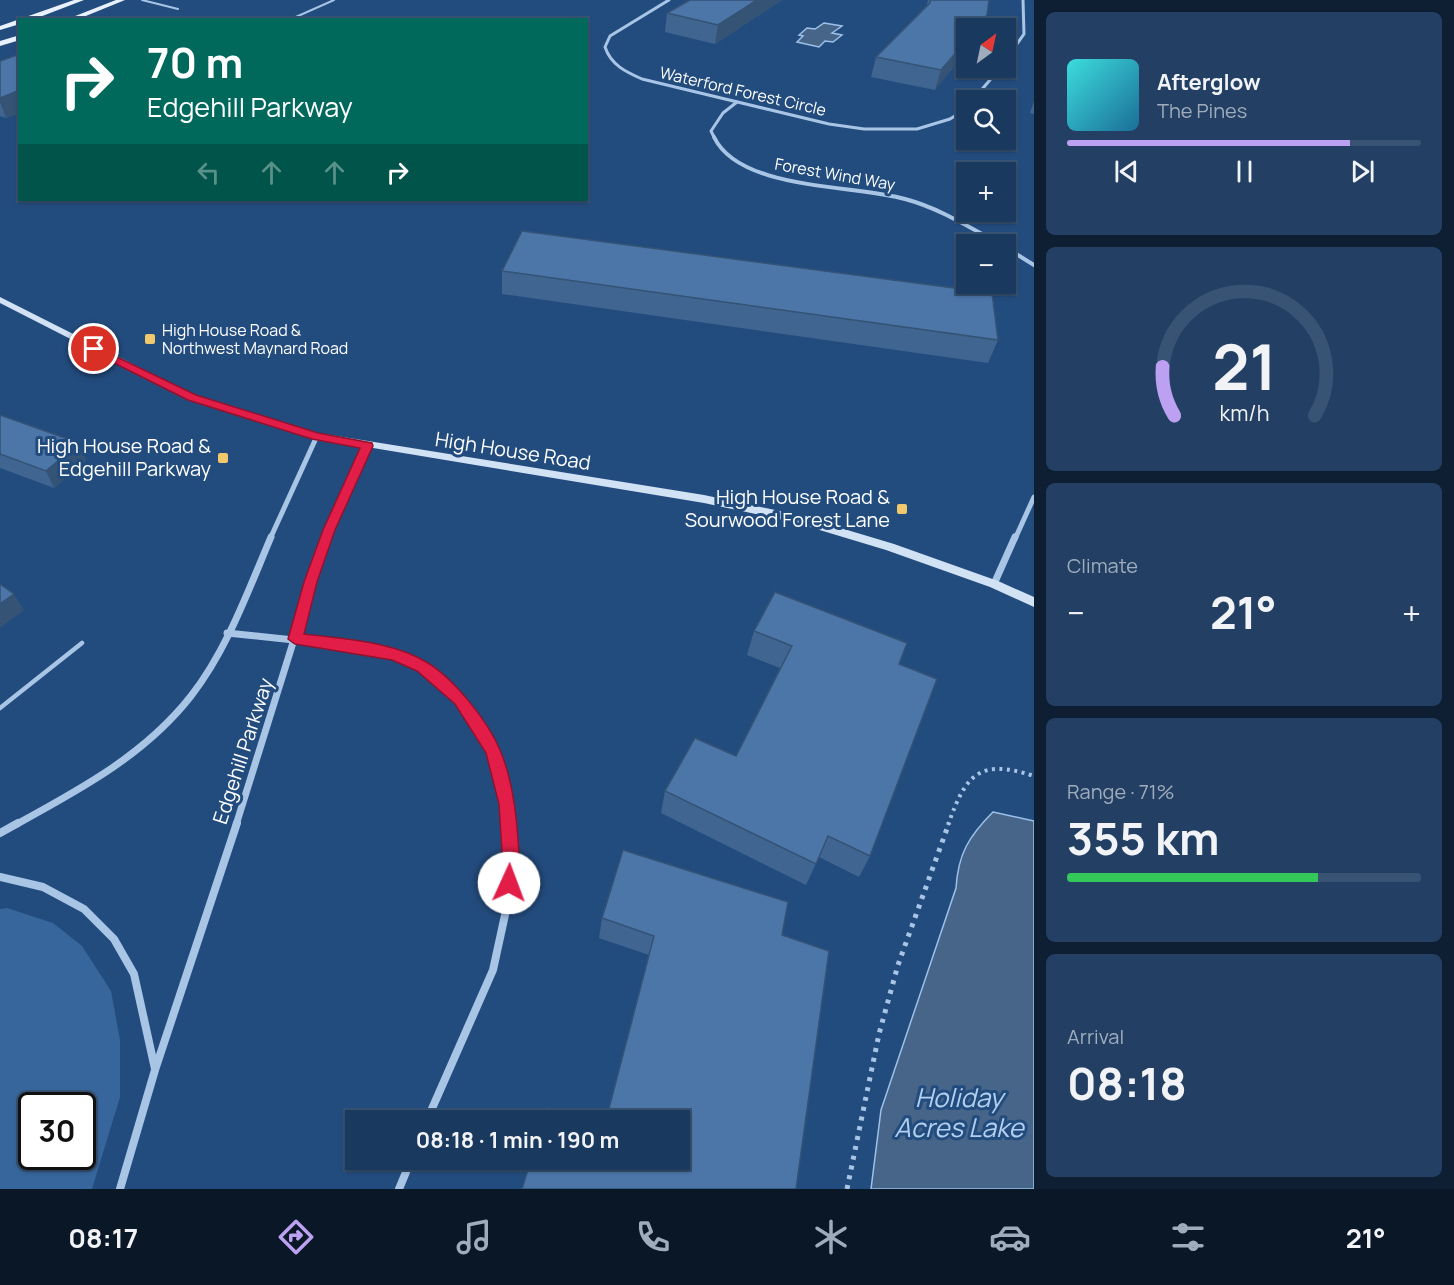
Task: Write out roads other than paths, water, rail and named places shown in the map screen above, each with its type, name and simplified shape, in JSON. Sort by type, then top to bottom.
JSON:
[{"type":"main road","points":[[30,18],[81,0]]},
{"type":"main road","points":[[73,18],[122,0]]},
{"type":"main road","points":[[0,28],[18,22]]},
{"type":"main road","points":[[0,44],[18,38]]},
{"type":"main road","name":"High House Road","points":[[0,300],[192,398],[316,436],[704,499],[794,518],[890,547],[994,584],[1034,602]]},
{"type":"street","name":"Waterford Forest Circle","points":[[669,0],[610,36],[605,47],[607,54],[623,70],[642,79],[736,102],[829,124],[882,132],[912,131],[934,126],[956,117]]},
{"type":"street","points":[[1016,45],[1024,34],[1023,0]]},
{"type":"street","points":[[981,90],[992,78]]},
{"type":"street","name":"Forest Wind Way","points":[[736,102],[723,113],[711,131],[714,141],[731,158],[753,170],[811,184],[854,188],[908,200],[935,210],[981,234]]},
{"type":"street","points":[[1016,254],[1034,265]]},
{"type":"street","points":[[0,833],[79,789],[143,745],[182,708],[210,671],[316,436]]},
{"type":"street","name":"Edgehill Parkway","points":[[120,1189],[155,1070],[265,740],[311,582],[329,530],[367,446]]},
{"type":"street","points":[[994,584],[1034,497]]},
{"type":"street","points":[[227,633],[350,646],[394,655],[422,667],[460,700],[493,751],[507,804],[511,867],[505,915],[493,970],[431,1110]]},
{"type":"street","name":"Edgehill Parkway","points":[[0,877],[43,887],[84,909],[114,939],[134,974],[155,1070]]},
{"type":"street","points":[[399,1189],[407,1170]]},
{"type":"lane","points":[[142,0],[178,9]]},
{"type":"lane","points":[[294,18],[334,0]]},
{"type":"lane","points":[[0,708],[82,643]]},
{"type":"water","points":[[824,23],[842,26],[832,33],[842,35],[833,42],[825,41],[819,47],[797,42],[803,36],[799,35],[807,28],[815,29]]},
{"type":"water","name":"Holiday Acres Lake","points":[[993,812],[1034,821],[1034,1189],[871,1189],[881,1110],[956,888],[962,855],[977,829]]},
{"type":"place","name":"High House Road & Northwest Maynard Road","points":[[150,339]]},
{"type":"place","name":"High House Road & Edgehill Parkway","points":[[223,458]]},
{"type":"place","name":"High House Road & Sourwood Forest Lane","points":[[902,509]]}]
